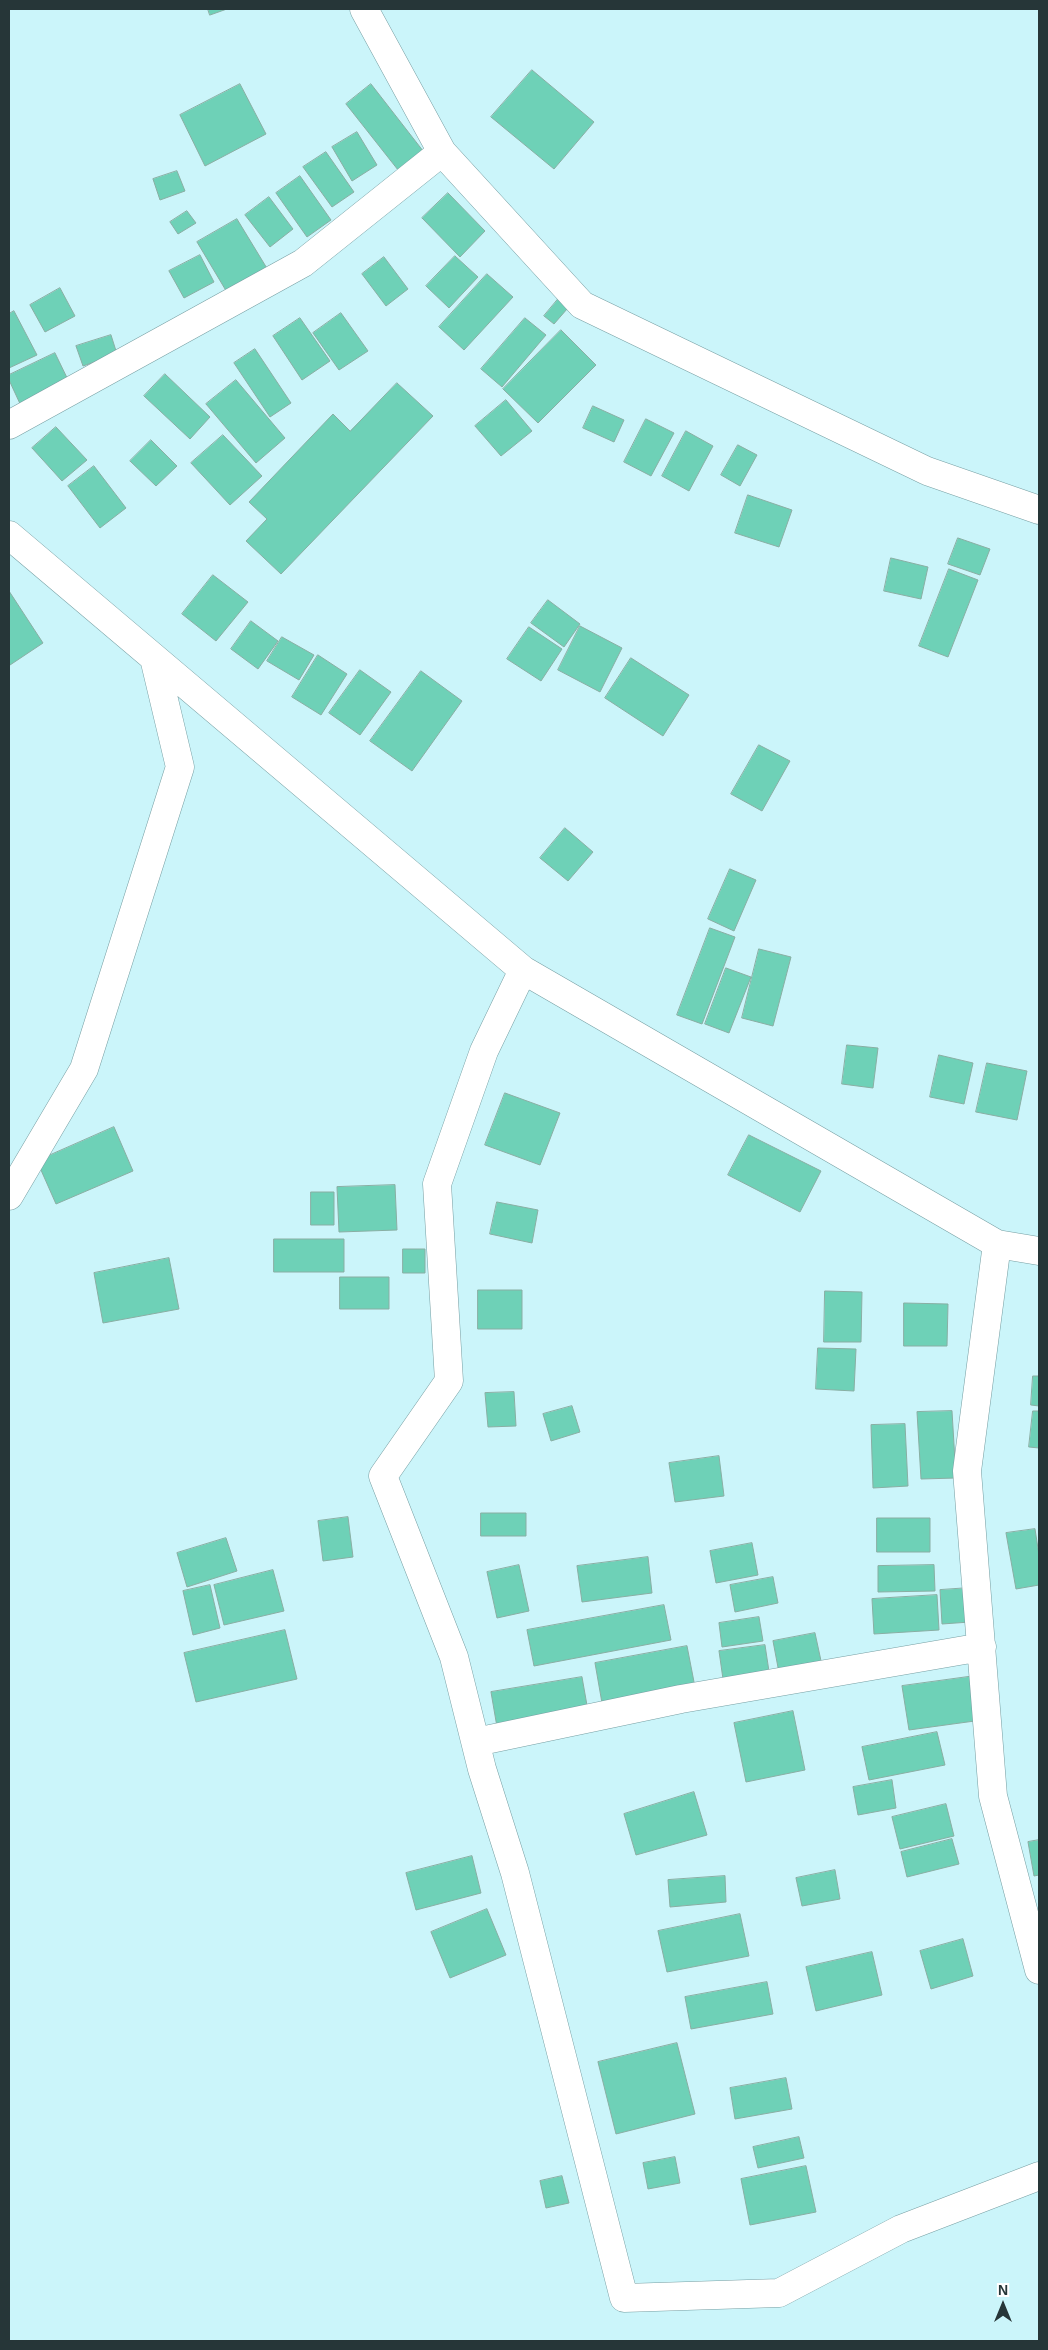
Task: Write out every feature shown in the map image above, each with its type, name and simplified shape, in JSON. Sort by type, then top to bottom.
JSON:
[{"type":"street","points":[[364,9],[442,152],[582,305],[927,472],[1039,510]]},
{"type":"street","points":[[9,425],[303,263],[442,152]]},
{"type":"street","points":[[9,535],[523,970],[997,1244],[1039,1251]]},
{"type":"street","points":[[9,1196],[84,1069],[180,767],[154,658]]},
{"type":"street","points":[[523,970],[484,1052],[437,1184],[449,1381],[383,1476],[454,1657],[476,1742],[515,1873],[624,2298],[779,2293],[901,2229],[1039,2176]]},
{"type":"street","points":[[997,1244],[967,1471],[993,1796],[1039,1970]]},
{"type":"street","points":[[476,1742],[681,1699],[982,1647]]},
{"type":"building","points":[[208,9],[227,9],[210,15]]},
{"type":"building","points":[[532,70],[594,122],[554,169],[491,117]]},
{"type":"building","points":[[240,84],[266,134],[205,166],[180,115]]},
{"type":"building","points":[[371,84],[427,156],[402,175],[346,104]]},
{"type":"building","points":[[357,132],[377,165],[352,181],[332,147]]},
{"type":"building","points":[[326,152],[354,192],[332,207],[303,167]]},
{"type":"building","points":[[177,171],[185,191],[160,200],[153,179]]},
{"type":"building","points":[[300,176],[331,220],[307,237],[276,193]]},
{"type":"building","points":[[448,193],[485,231],[460,257],[422,218]]},
{"type":"building","points":[[269,197],[293,229],[270,247],[245,215]]},
{"type":"building","points":[[187,211],[196,223],[178,234],[170,222]]},
{"type":"building","points":[[237,219],[268,270],[228,294],[197,242]]},
{"type":"building","points":[[200,255],[214,282],[184,298],[169,271]]},
{"type":"building","points":[[455,256],[478,277],[449,308],[426,286]]},
{"type":"building","points":[[384,257],[408,289],[386,306],[362,274]]},
{"type":"building","points":[[487,274],[513,297],[464,350],[439,327]]},
{"type":"building","points":[[60,288],[75,316],[45,332],[30,305]]},
{"type":"building","points":[[564,292],[574,301],[554,324],[544,316]]},
{"type":"building","points":[[14,311],[37,355],[9,368],[9,314]]},
{"type":"building","points":[[341,313],[368,351],[339,370],[313,333]]},
{"type":"building","points":[[300,318],[330,361],[302,380],[273,336]]},
{"type":"building","points":[[525,318],[546,335],[502,387],[481,369]]},
{"type":"building","points":[[561,330],[596,365],[538,423],[503,389]]},
{"type":"building","points":[[111,335],[117,354],[83,366],[76,346]]},
{"type":"building","points":[[255,349],[291,403],[270,417],[234,363]]},
{"type":"building","points":[[55,353],[71,386],[22,408],[9,380],[9,375]]},
{"type":"building","points":[[165,374],[210,417],[190,439],[144,396]]},
{"type":"building","points":[[236,380],[285,438],[256,463],[206,404]]},
{"type":"building","points":[[397,383],[433,416],[281,574],[246,541],[267,519],[249,502],[333,414],[350,431]]},
{"type":"building","points":[[506,400],[532,431],[501,456],[475,426]]},
{"type":"building","points":[[593,406],[624,420],[614,442],[583,428]]},
{"type":"building","points":[[646,419],[674,433],[651,476],[624,462]]},
{"type":"building","points":[[56,427],[87,460],[62,481],[32,448]]},
{"type":"building","points":[[686,431],[713,446],[689,491],[662,476]]},
{"type":"building","points":[[223,435],[262,476],[230,505],[191,463]]},
{"type":"building","points":[[151,440],[177,466],[156,486],[130,461]]},
{"type":"building","points":[[738,445],[757,455],[740,486],[721,475]]},
{"type":"building","points":[[94,466],[126,508],[100,528],[68,486]]},
{"type":"building","points":[[748,495],[792,510],[779,547],[735,533]]},
{"type":"building","points":[[958,538],[990,549],[980,575],[948,564]]},
{"type":"building","points":[[891,558],[928,567],[921,599],[884,591]]},
{"type":"building","points":[[949,569],[978,580],[948,657],[919,646]]},
{"type":"building","points":[[213,575],[248,602],[216,641],[182,614]]},
{"type":"building","points":[[9,591],[43,643],[10,665],[9,664]]},
{"type":"building","points":[[548,600],[580,624],[564,647],[531,623]]},
{"type":"building","points":[[251,621],[278,641],[258,669],[231,649]]},
{"type":"building","points":[[580,626],[622,648],[600,692],[558,670]]},
{"type":"building","points":[[529,627],[562,649],[541,681],[507,659]]},
{"type":"building","points":[[282,637],[314,655],[299,680],[267,661]]},
{"type":"building","points":[[318,655],[347,674],[321,715],[292,697]]},
{"type":"building","points":[[631,658],[689,695],[663,736],[605,698]]},
{"type":"building","points":[[360,670],[391,692],[360,735],[329,713]]},
{"type":"building","points":[[421,671],[462,701],[412,771],[370,741]]},
{"type":"building","points":[[759,745],[790,761],[762,811],[731,794]]},
{"type":"building","points":[[565,828],[593,852],[568,881],[540,858]]},
{"type":"building","points":[[730,869],[756,880],[734,931],[708,919]]},
{"type":"building","points":[[710,928],[735,937],[702,1024],[677,1015]]},
{"type":"building","points":[[759,949],[791,957],[773,1026],[742,1018]]},
{"type":"building","points":[[726,968],[751,977],[729,1033],[705,1024]]},
{"type":"building","points":[[847,1045],[878,1048],[873,1088],[842,1084]]},
{"type":"building","points":[[939,1055],[973,1063],[964,1104],[930,1097]]},
{"type":"building","points":[[987,1063],[1027,1071],[1017,1120],[976,1112]]},
{"type":"building","points":[[505,1093],[560,1113],[540,1165],[485,1145]]},
{"type":"building","points":[[114,1127],[133,1171],[56,1204],[37,1161]]},
{"type":"building","points":[[749,1135],[821,1171],[800,1212],[728,1175]]},
{"type":"building","points":[[395,1185],[397,1230],[339,1232],[337,1187]]},
{"type":"building","points":[[311,1192],[334,1192],[334,1225],[311,1225]]},
{"type":"building","points":[[497,1202],[538,1210],[532,1243],[490,1234]]},
{"type":"building","points":[[274,1239],[344,1239],[344,1272],[274,1272]]},
{"type":"building","points":[[403,1249],[425,1249],[425,1273],[403,1273]]},
{"type":"building","points":[[169,1258],[179,1309],[103,1323],[94,1273]]},
{"type":"building","points":[[340,1277],[389,1277],[389,1309],[340,1309]]},
{"type":"building","points":[[478,1290],[522,1290],[522,1329],[478,1329]]},
{"type":"building","points":[[825,1291],[862,1292],[861,1342],[824,1342]]},
{"type":"building","points":[[904,1303],[948,1304],[947,1346],[904,1346]]},
{"type":"building","points":[[818,1348],[856,1349],[854,1391],[816,1389]]},
{"type":"building","points":[[1033,1376],[1039,1376],[1039,1406],[1031,1405]]},
{"type":"building","points":[[514,1392],[516,1426],[488,1427],[485,1393]]},
{"type":"building","points":[[572,1406],[580,1432],[551,1441],[543,1414]]},
{"type":"building","points":[[952,1411],[956,1478],[921,1479],[917,1412]]},
{"type":"building","points":[[1033,1411],[1039,1411],[1039,1448],[1029,1447]]},
{"type":"building","points":[[905,1424],[908,1486],[873,1488],[871,1425]]},
{"type":"building","points":[[719,1456],[724,1496],[675,1502],[669,1463]]},
{"type":"building","points":[[481,1513],[526,1513],[526,1536],[481,1536]]},
{"type":"building","points":[[348,1517],[353,1557],[323,1561],[318,1521]]},
{"type":"building","points":[[877,1518],[930,1518],[930,1552],[877,1552]]},
{"type":"building","points":[[1035,1529],[1039,1555],[1039,1585],[1016,1589],[1006,1533]]},
{"type":"building","points":[[226,1538],[237,1571],[187,1587],[177,1553]]},
{"type":"building","points":[[752,1543],[758,1575],[716,1583],[710,1551]]},
{"type":"building","points":[[648,1557],[652,1593],[582,1602],[577,1566]]},
{"type":"building","points":[[519,1565],[529,1611],[497,1618],[487,1572]]},
{"type":"building","points":[[934,1565],[935,1591],[878,1592],[878,1566]]},
{"type":"building","points":[[273,1570],[284,1611],[224,1625],[214,1585]]},
{"type":"building","points":[[773,1577],[778,1603],[735,1612],[730,1585]]},
{"type":"building","points":[[210,1585],[220,1628],[193,1635],[183,1591]]},
{"type":"building","points":[[969,1588],[970,1622],[942,1624],[940,1590]]},
{"type":"building","points":[[937,1595],[939,1630],[874,1634],[872,1599]]},
{"type":"building","points":[[664,1605],[671,1640],[534,1666],[527,1630]]},
{"type":"building","points":[[759,1617],[763,1641],[722,1647],[719,1623]]},
{"type":"building","points":[[285,1630],[297,1679],[196,1702],[184,1653]]},
{"type":"building","points":[[815,1633],[823,1670],[780,1678],[773,1641]]},
{"type":"building","points":[[765,1645],[770,1678],[724,1686],[719,1651]]},
{"type":"building","points":[[687,1646],[695,1687],[602,1703],[595,1663]]},
{"type":"building","points":[[975,1676],[982,1720],[909,1730],[902,1686]]},
{"type":"building","points":[[582,1677],[588,1711],[497,1727],[491,1692]]},
{"type":"building","points":[[793,1711],[805,1770],[746,1782],[734,1723]]},
{"type":"building","points":[[937,1732],[945,1765],[869,1780],[862,1747]]},
{"type":"building","points":[[892,1780],[896,1808],[858,1815],[853,1787]]},
{"type":"building","points":[[694,1792],[707,1835],[636,1855],[624,1814]]},
{"type":"building","points":[[946,1804],[954,1836],[900,1849],[892,1817]]},
{"type":"building","points":[[952,1839],[959,1864],[907,1877],[901,1852]]},
{"type":"building","points":[[1039,1840],[1039,1875],[1034,1876],[1028,1842]]},
{"type":"building","points":[[472,1856],[481,1893],[416,1910],[406,1873]]},
{"type":"building","points":[[835,1870],[840,1899],[802,1906],[796,1878]]},
{"type":"building","points":[[725,1876],[726,1902],[670,1907],[668,1880]]},
{"type":"building","points":[[487,1909],[506,1955],[450,1978],[431,1932]]},
{"type":"building","points":[[740,1914],[749,1956],[667,1972],[658,1931]]},
{"type":"building","points":[[963,1939],[973,1976],[931,1989],[920,1951]]},
{"type":"building","points":[[872,1952],[882,1995],[816,2011],[806,1967]]},
{"type":"building","points":[[767,1982],[773,2014],[691,2029],[685,1997]]},
{"type":"building","points":[[677,2043],[695,2114],[616,2134],[598,2062]]},
{"type":"building","points":[[786,2078],[792,2109],[735,2119],[730,2088]]},
{"type":"building","points":[[799,2137],[804,2158],[758,2168],[753,2147]]},
{"type":"building","points":[[675,2157],[680,2183],[648,2189],[643,2163]]},
{"type":"building","points":[[806,2166],[816,2212],[750,2225],[741,2179]]},
{"type":"building","points":[[562,2176],[569,2203],[546,2208],[540,2181]]}]
